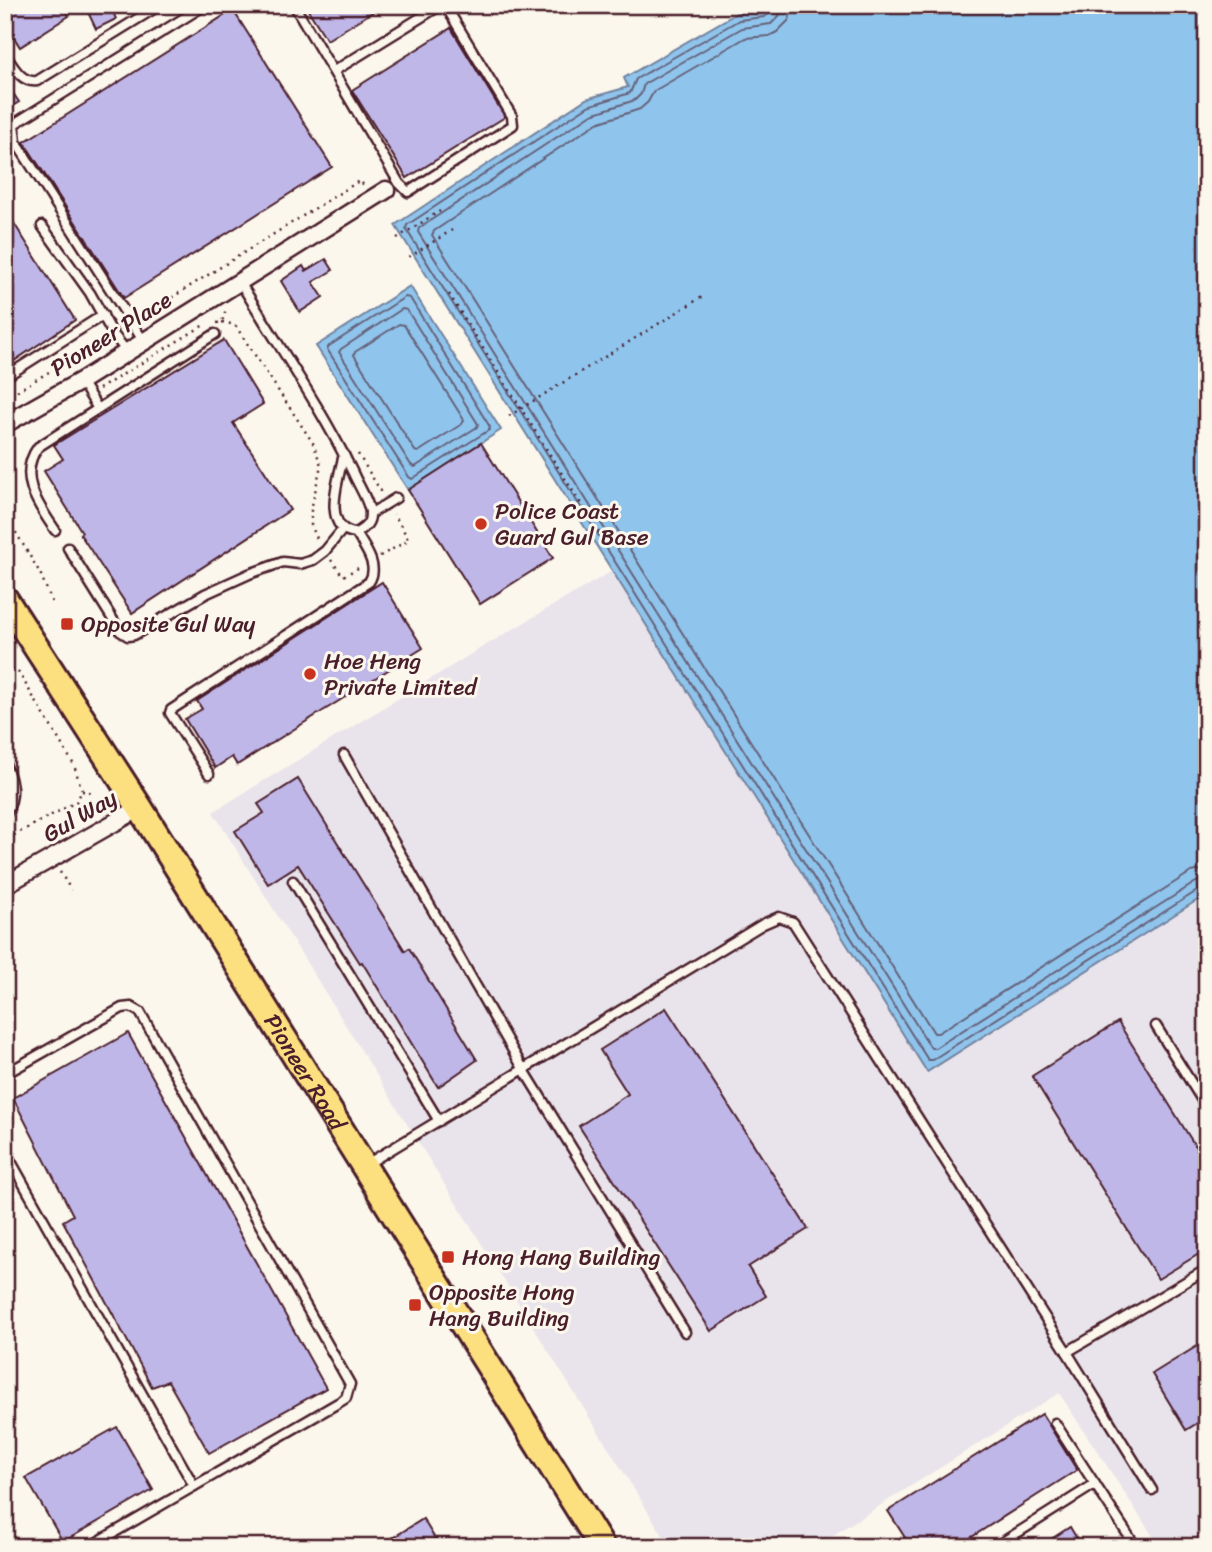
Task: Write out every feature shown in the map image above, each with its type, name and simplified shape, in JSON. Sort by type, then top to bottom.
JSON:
[{"type":"main road","name":"Pioneer Road","points":[[5,599],[140,808],[602,1547]]},
{"type":"street","name":"Pioneer Place","points":[[5,424],[81,381],[387,190]]},
{"type":"street","name":"Gul Way","points":[[5,885],[140,808]]},
{"type":"lane","points":[[5,54],[15,70],[26,80],[37,81],[160,5]]},
{"type":"lane","points":[[144,342],[16,142],[14,124],[205,5]]},
{"type":"lane","points":[[294,5],[334,71],[387,190],[412,190],[513,125],[512,116],[443,5],[334,71]]},
{"type":"lane","points":[[42,226],[127,352]]},
{"type":"lane","points":[[240,282],[344,454],[370,514]]},
{"type":"lane","points":[[5,377],[103,315]]},
{"type":"lane","points":[[55,530],[41,509],[29,482],[32,455],[38,447],[215,334]]},
{"type":"lane","points":[[81,381],[98,409]]},
{"type":"lane","points":[[209,774],[170,713],[173,706],[369,582],[374,570],[371,561],[356,533],[343,529],[337,522],[334,507],[344,454]]},
{"type":"lane","points":[[356,533],[365,528],[370,514],[396,498]]},
{"type":"lane","points":[[68,548],[120,631],[128,636],[205,594],[249,574],[283,562],[300,564],[313,560],[325,551],[343,529]]},
{"type":"lane","points":[[344,755],[524,1070],[685,1332]]},
{"type":"lane","points":[[5,764],[14,791],[12,805],[5,815]]},
{"type":"lane","points":[[293,881],[439,1121]]},
{"type":"lane","points":[[365,1166],[763,925],[779,917],[793,922],[1152,1490]]},
{"type":"lane","points":[[5,1074],[122,1008],[131,1007],[140,1012],[350,1384],[346,1398],[89,1547]]},
{"type":"lane","points":[[1156,1026],[1207,1108]]},
{"type":"lane","points":[[5,1151],[194,1486]]},
{"type":"lane","points":[[1067,1352],[1207,1269]]},
{"type":"lane","points":[[1055,1423],[1136,1547]]},
{"type":"lane","points":[[995,1547],[1095,1484]]},
{"type":"path","points":[[131,322],[359,181],[387,190]]},
{"type":"path","points":[[397,238],[440,211]]},
{"type":"path","points":[[409,257],[452,230]]},
{"type":"path","points":[[449,293],[608,547]]},
{"type":"path","points":[[509,416],[705,295]]},
{"type":"path","points":[[222,322],[235,325],[313,443],[321,465],[311,510],[311,525],[343,576],[409,540],[352,445]]},
{"type":"path","points":[[5,398],[113,334]]},
{"type":"path","points":[[5,514],[40,573],[52,602]]},
{"type":"path","points":[[5,666],[19,673],[74,765],[82,791],[76,802],[5,840]]},
{"type":"path","points":[[82,791],[95,793]]},
{"type":"shaded area","points":[[612,571],[927,1071],[1207,894],[1207,1547],[1160,1547],[1059,1393],[814,1547],[670,1547],[213,812]]},
{"type":"water","points":[[771,5],[1207,5],[1207,894],[927,1072],[395,225],[586,99],[628,87],[624,78],[737,13],[763,10]]},
{"type":"water","points":[[410,286],[501,430],[408,490],[316,346]]},
{"type":"building","points":[[5,5],[63,5],[69,16],[20,47],[5,23]]},
{"type":"building","points":[[93,5],[110,5],[116,19],[96,29],[86,8]]},
{"type":"building","points":[[305,5],[384,5],[327,40]]},
{"type":"building","points":[[233,10],[332,167],[124,298],[24,142]]},
{"type":"building","points":[[451,28],[505,117],[407,178],[352,90]]},
{"type":"building","points":[[5,82],[19,102],[5,111]]},
{"type":"building","points":[[5,209],[75,320],[5,367]]},
{"type":"building","points":[[326,259],[333,270],[313,282],[323,297],[300,312],[281,281],[303,266],[306,271]]},
{"type":"building","points":[[224,340],[263,404],[233,423],[290,510],[132,613],[80,534],[82,532],[44,471],[63,459],[54,445]]},
{"type":"building","name":"Police Coast Guard Gul Base","points":[[481,443],[553,558],[480,604],[408,490]]},
{"type":"building","name":"Hoe Heng Private Limited","points":[[382,582],[423,648],[237,765],[232,757],[215,768],[185,719],[202,709],[197,701]]},
{"type":"building","points":[[298,779],[405,951],[409,948],[477,1060],[438,1087],[362,962],[360,963],[298,865],[268,884],[235,831],[264,813],[258,804]]},
{"type":"building","points":[[666,1008],[808,1229],[748,1267],[766,1296],[711,1331],[579,1126],[628,1094],[600,1050]]},
{"type":"building","points":[[1118,1022],[1207,1165],[1207,1249],[1158,1279],[1032,1076]]},
{"type":"building","points":[[128,1033],[326,1388],[209,1453],[168,1381],[152,1387],[63,1221],[73,1215],[13,1098]]},
{"type":"building","points":[[1207,1340],[1207,1417],[1186,1430],[1152,1374]]},
{"type":"building","points":[[1042,1414],[1077,1470],[956,1547],[911,1547],[888,1511]]},
{"type":"building","points":[[117,1427],[153,1490],[63,1542],[26,1478]]},
{"type":"building","points":[[423,1519],[440,1547],[378,1547]]},
{"type":"building","points":[[1070,1527],[1082,1547],[1039,1547]]},
{"type":"place","name":"Police Coast Guard Gul Base","points":[[481,524]]},
{"type":"place","name":"Opposite Gul Way","points":[[67,624]]},
{"type":"place","name":"Hoe Heng Private Limited","points":[[310,674]]},
{"type":"place","name":"Hong Hang Building","points":[[448,1257]]},
{"type":"place","name":"Opposite Hong Hang Building","points":[[415,1305]]}]
